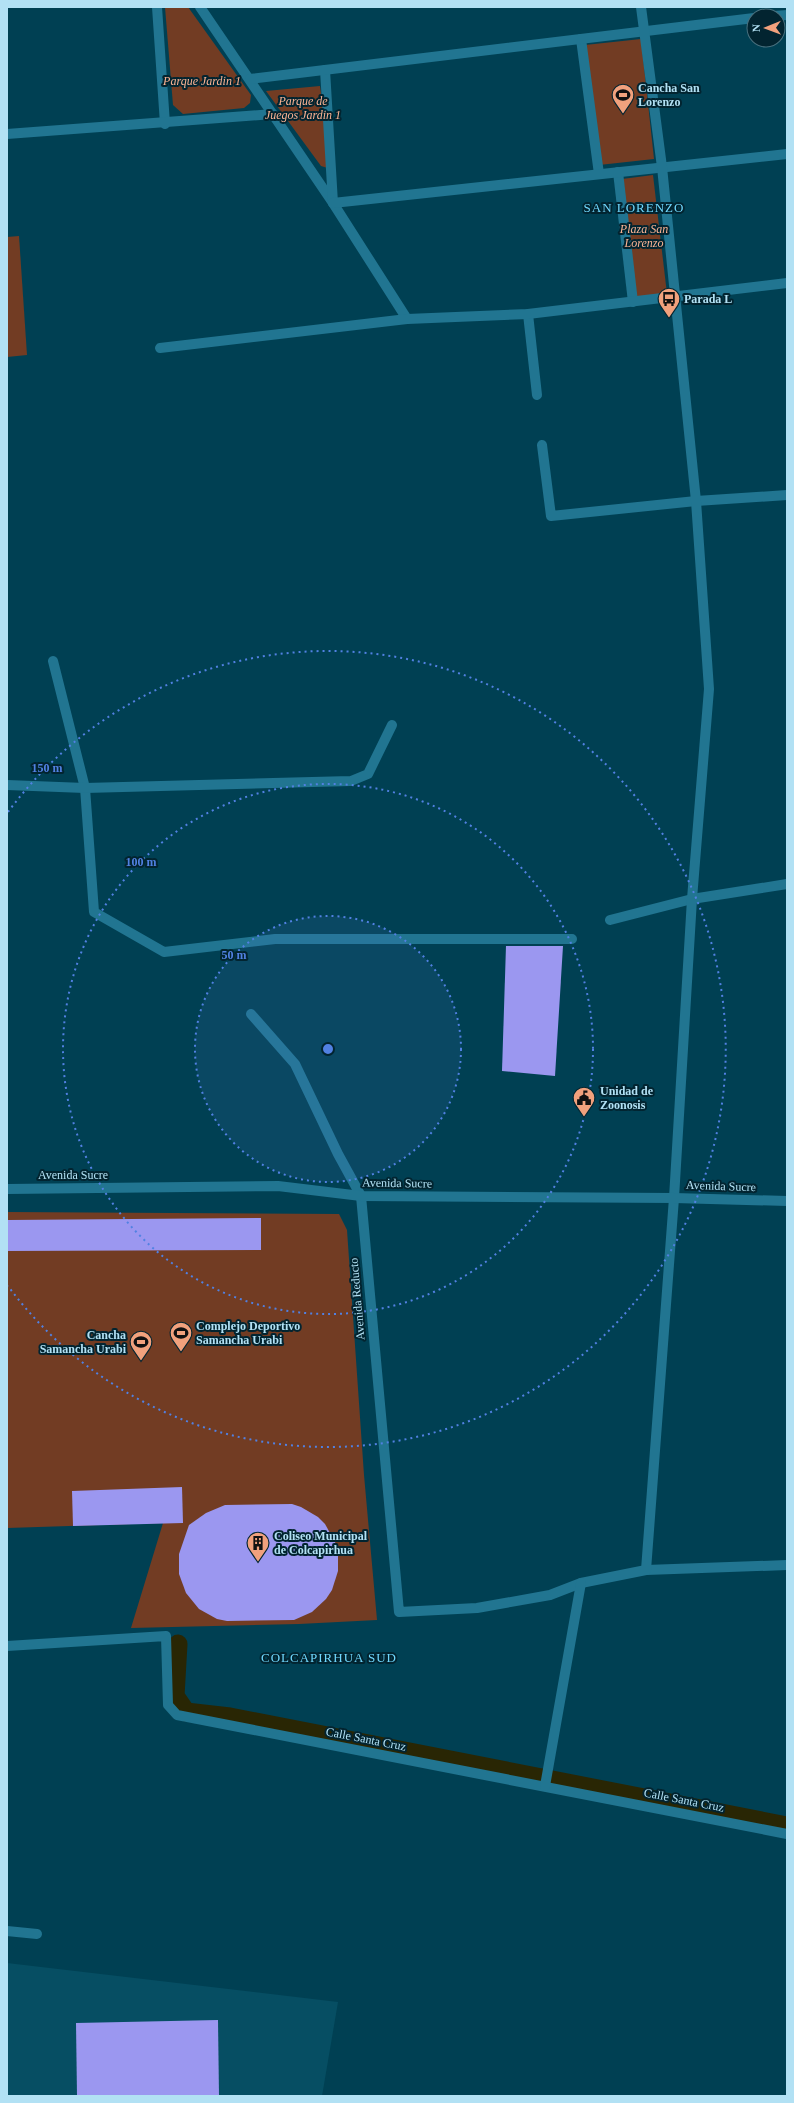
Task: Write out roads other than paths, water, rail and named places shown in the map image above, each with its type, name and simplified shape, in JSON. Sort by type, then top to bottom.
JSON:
[{"type":"street","points":[[157,7],[165,124]]},
{"type":"street","points":[[200,7],[250,78],[333,203],[407,319]]},
{"type":"street","points":[[640,7],[662,167],[696,501],[708,689],[692,899],[674,1198],[646,1570]]},
{"type":"street","points":[[250,78],[746,19]]},
{"type":"street","points":[[581,39],[599,174]]},
{"type":"street","points":[[325,70],[333,203]]},
{"type":"street","points":[[7,134],[165,124],[273,114]]},
{"type":"street","points":[[333,203],[787,154]]},
{"type":"street","points":[[618,172],[633,302]]},
{"type":"street","points":[[160,348],[407,319],[528,314],[787,283]]},
{"type":"street","points":[[528,314],[537,395]]},
{"type":"street","points":[[542,445],[551,516],[696,501],[787,495]]},
{"type":"street","points":[[53,661],[85,788],[94,912],[164,952],[275,939],[572,939]]},
{"type":"street","points":[[7,785],[85,788],[351,781],[368,774],[392,725]]},
{"type":"street","points":[[610,920],[692,899],[787,884]]},
{"type":"street","name":"Avenida Reducto","points":[[251,1014],[295,1064],[338,1154],[361,1196],[399,1612],[477,1608],[550,1595],[581,1582]]},
{"type":"street","name":"Avenida Sucre","points":[[7,1188],[278,1186],[361,1196],[674,1198],[787,1201]]},
{"type":"street","points":[[545,1786],[581,1582],[646,1570],[787,1565]]},
{"type":"street","name":"Calle Santa Cruz","points":[[7,1646],[166,1636],[168,1705],[177,1715],[787,1834]]},
{"type":"street","points":[[7,1931],[37,1934]]},
{"type":"waterway","points":[[178,1644],[175,1696],[186,1712],[230,1717],[787,1826]]},
{"type":"place","name":"Cancha San Lorenzo","points":[[623,114]]},
{"type":"place","name":"Parada L","points":[[669,318]]},
{"type":"place","name":"Unidad de Zoonosis","points":[[584,1118]]},
{"type":"place","name":"Complejo Deportivo Samancha Urabi","points":[[181,1352]]},
{"type":"place","name":"Cancha Samancha Urabi","points":[[141,1362]]},
{"type":"place","name":"Coliseo Municipal de Colcapirhua","points":[[258,1562]]},
{"type":"district","name":"SAN LORENZO","points":[[634,207]]},
{"type":"district","name":"COLCAPIRHUA SUD","points":[[329,1657]]},
{"type":"park label","name":"Parque Jardin 1","points":[[202,81]]},
{"type":"park label","name":"Parque de Juegos Jardin 1","points":[[303,108]]},
{"type":"park label","name":"Plaza San Lorenzo","points":[[644,236]]}]
